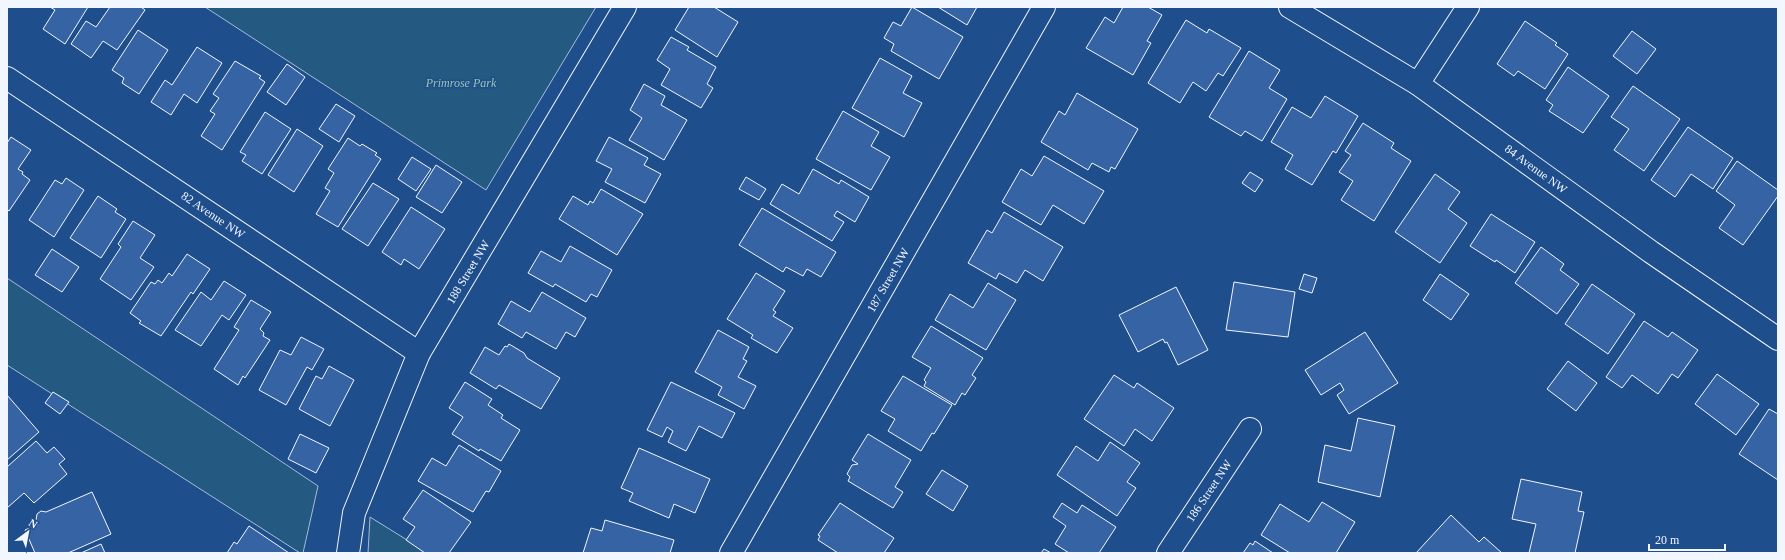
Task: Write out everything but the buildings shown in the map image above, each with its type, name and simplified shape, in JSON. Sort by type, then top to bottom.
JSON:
[{"type":"street","name":"188 Street NW","points":[[348,553],[354,513],[419,353],[626,7]]},
{"type":"street","name":"187 Street NW","points":[[731,553],[1044,7]]},
{"type":"street","name":"84 Avenue NW","points":[[1290,7],[1418,84],[1652,252],[1778,339]]},
{"type":"street","points":[[1418,84],[1468,7]]},
{"type":"street","name":"82 Avenue NW","points":[[7,78],[419,353]]},
{"type":"street","name":"186 Street NW","points":[[1168,553],[1250,430]]},
{"type":"green space","name":"Primrose Park","points":[[205,7],[596,7],[486,190]]},
{"type":"green space","points":[[7,278],[318,486],[303,553],[300,553],[7,365]]},
{"type":"green space","points":[[370,517],[428,553],[368,553]]}]
